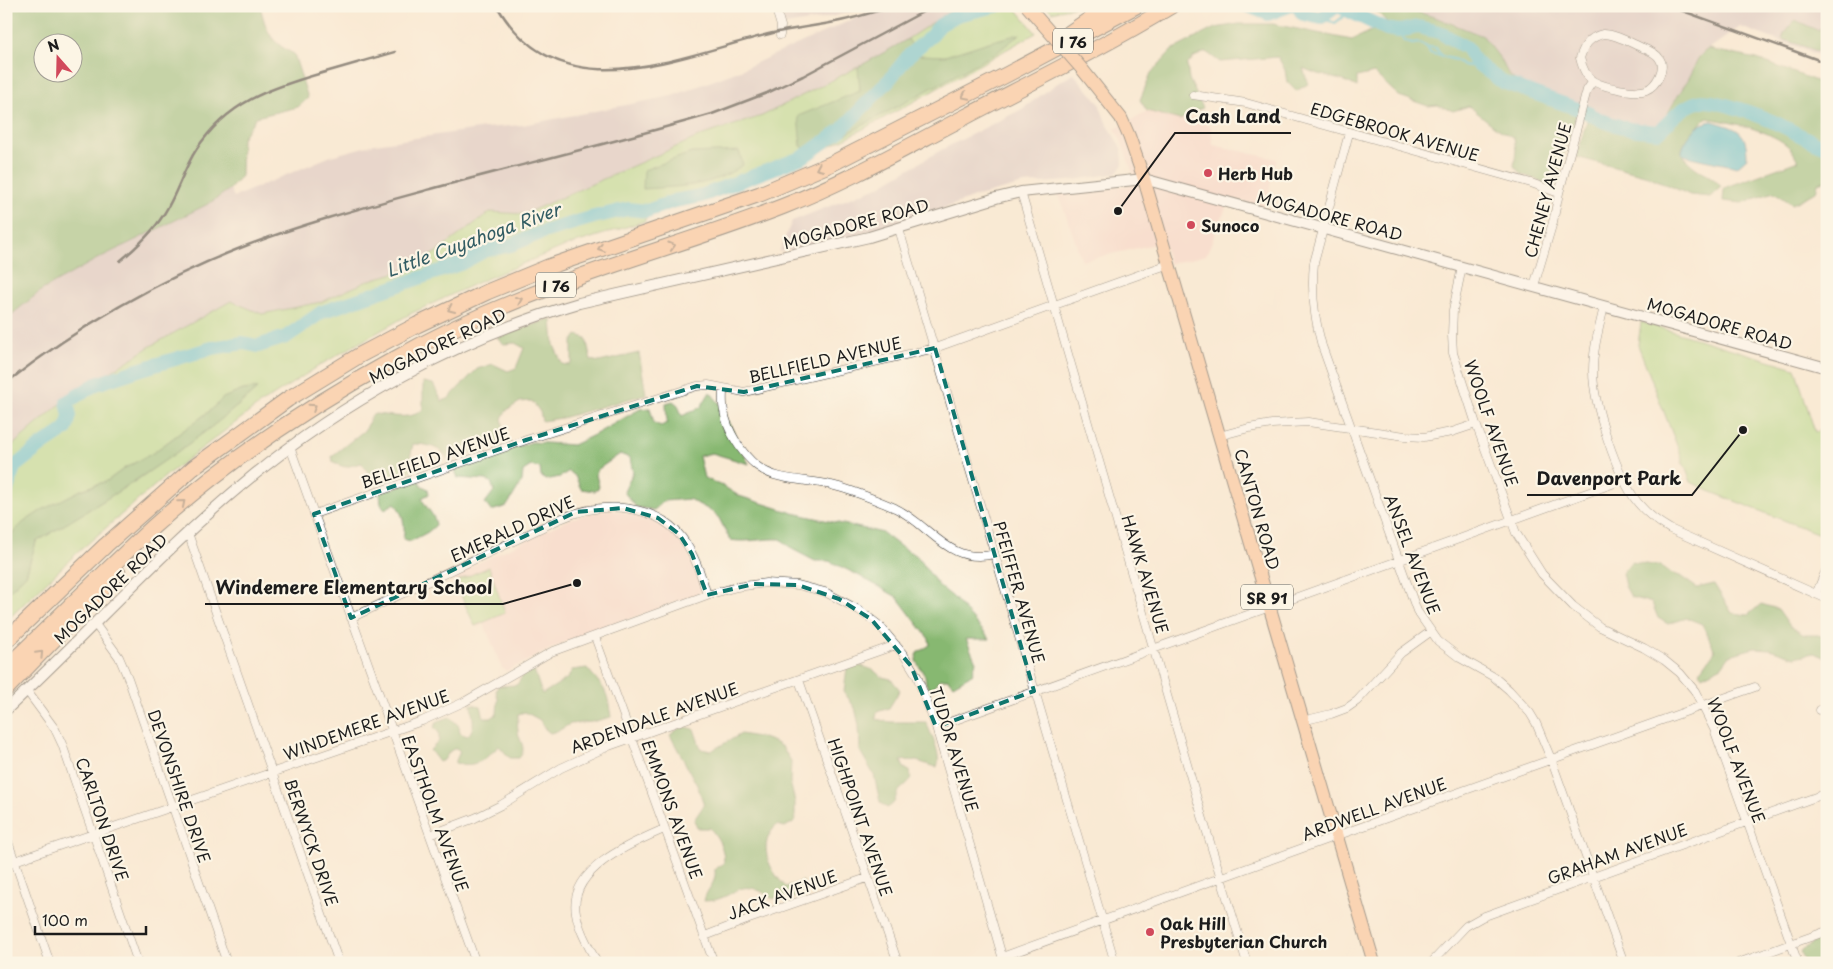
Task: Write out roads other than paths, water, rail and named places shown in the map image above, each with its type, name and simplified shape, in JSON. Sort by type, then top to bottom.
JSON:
[{"type":"highway","points":[[1008,74],[1109,6]]},
{"type":"highway","name":"I 76","points":[[6,639],[138,514],[193,468],[288,399],[360,355],[478,296],[539,270],[709,213],[788,182],[860,150],[1136,6]]},
{"type":"highway","name":"I 76","points":[[6,668],[154,526],[214,477],[280,428],[352,382],[467,322],[525,297],[595,271],[743,222],[829,186],[1084,55],[1171,6]]},
{"type":"highway","points":[[6,689],[107,585],[154,526]]},
{"type":"main road","name":"SR 91","points":[[1027,6],[1082,69],[1121,118],[1144,179]]},
{"type":"main road","name":"CANTON ROAD","points":[[1144,179],[1374,963]]},
{"type":"street","points":[[775,6],[781,26],[780,35]]},
{"type":"street","points":[[1603,34],[1623,39],[1652,52],[1659,57],[1662,64],[1656,83],[1644,91],[1628,92],[1593,82],[1584,70],[1580,58],[1586,44],[1597,35],[1603,34]]},
{"type":"street","name":"CHENEY AVENUE","points":[[1534,286],[1553,222],[1587,90],[1593,82]]},
{"type":"street","name":"EDGEBROOK AVENUE","points":[[1193,95],[1246,103],[1531,183],[1559,193]]},
{"type":"street","name":"ANSEL AVENUE","points":[[1349,133],[1314,263],[1312,282],[1314,312],[1322,346],[1418,611],[1430,632],[1448,650],[1494,677],[1518,699],[1536,723],[1551,759],[1624,963]]},
{"type":"street","name":"MOGADORE ROAD","points":[[6,710],[188,533],[237,489],[290,448],[349,408],[403,376],[474,340],[529,318],[603,297],[800,254],[899,229],[996,198],[1021,192],[1144,179],[1827,368]]},
{"type":"street","name":"HAWK AVENUE","points":[[1021,192],[1186,762],[1247,963]]},
{"type":"street","name":"PFEIFFER AVENUE","points":[[899,229],[1115,963]]},
{"type":"street","name":"BELLFIELD AVENUE","points":[[314,514],[526,440],[697,386],[708,385],[744,392],[935,348],[1169,264]]},
{"type":"street","name":"WOOLF AVENUE","points":[[1462,267],[1454,310],[1452,341],[1456,365],[1510,520],[1525,549],[1542,574],[1563,597],[1600,627],[1644,648],[1670,664],[1689,682],[1703,704],[1714,728],[1798,963]]},
{"type":"street","points":[[1604,307],[1594,353],[1595,390],[1600,412],[1623,480],[1638,503],[1647,513],[1670,529],[1827,599]]},
{"type":"street","points":[[723,388],[724,411],[728,425],[742,449],[762,469],[784,477],[830,484],[864,495],[909,516],[950,548],[961,554],[975,557],[994,554]]},
{"type":"street","points":[[1219,436],[1248,428],[1290,422],[1321,423],[1396,435],[1424,437],[1452,432],[1476,424]]},
{"type":"street","name":"EASTHOLM AVENUE","points":[[290,448],[476,963]]},
{"type":"street","points":[[936,727],[1623,480]]},
{"type":"street","name":"EMERALD DRIVE","points":[[351,618],[568,516],[587,509],[605,507],[637,510],[658,518],[670,526],[679,534],[690,549],[707,595]]},
{"type":"street","name":"BERWYCK DRIVE","points":[[188,533],[339,963]]},
{"type":"street","points":[[1816,594],[1827,568]]},
{"type":"street","name":"WINDEMERE AVENUE","points":[[6,864],[422,721],[464,702],[551,652],[707,595],[766,583],[785,584],[815,590]]},
{"type":"street","name":"TUDOR AVENUE","points":[[815,590],[839,599],[859,610],[880,626],[896,645],[917,676],[936,727],[1003,960]]},
{"type":"street","name":"DEVONSHIRE DRIVE","points":[[95,624],[122,662],[227,963]]},
{"type":"street","points":[[1302,721],[1336,712],[1357,701],[1401,653],[1430,632]]},
{"type":"street","name":"EMMONS AVENUE","points":[[596,637],[714,963]]},
{"type":"street","name":"ARDENDALE AVENUE","points":[[430,835],[474,818],[500,805],[577,760],[632,738],[896,645]]},
{"type":"street","name":"HIGHPOINT AVENUE","points":[[799,680],[898,963]]},
{"type":"street","name":"ARDWELL AVENUE","points":[[1003,960],[1102,921],[1755,686]]},
{"type":"street","name":"CARLTON DRIVE","points":[[27,691],[55,729],[62,744],[138,963]]},
{"type":"street","name":"GRAHAM AVENUE","points":[[1430,963],[1457,934],[1476,920],[1827,793]]},
{"type":"street","points":[[597,963],[578,924],[575,906],[579,889],[591,871],[610,856],[664,829]]},
{"type":"street","points":[[6,836],[50,963]]},
{"type":"street","name":"JACK AVENUE","points":[[705,936],[867,878]]},
{"type":"street","points":[[1738,963],[1827,931]]},
{"type":"water","points":[[1712,121],[1728,126],[1743,136],[1747,148],[1747,158],[1737,167],[1682,154],[1685,142],[1694,130],[1700,125]]},
{"type":"waterway","name":"Little Cuyahoga River","points":[[6,493],[14,467],[66,429],[70,416],[67,402],[96,384],[212,348],[243,343],[258,346],[286,337],[322,312],[460,264],[484,251],[511,245],[543,232],[594,217],[628,209],[647,211],[674,201],[701,196],[803,157],[841,130],[889,80],[909,55],[930,37],[940,25],[957,15],[996,6]]},
{"type":"waterway","name":"Little Cuyahoga River","points":[[1248,6],[1268,14],[1289,6]]},
{"type":"waterway","name":"Little Cuyahoga River","points":[[1297,6],[1303,14],[1321,18],[1337,6]]},
{"type":"waterway","name":"Little Cuyahoga River","points":[[1338,6],[1386,29],[1399,31],[1418,27],[1439,32],[1467,48],[1475,62],[1502,82],[1584,111],[1603,121],[1629,129],[1658,132],[1686,107],[1705,101],[1727,105],[1775,122],[1827,147]]},
{"type":"waterway","name":"Little Cuyahoga River","points":[[1321,18],[1335,23],[1349,12]]},
{"type":"waterway","name":"Little Cuyahoga River","points":[[1399,31],[1403,40],[1412,44],[1419,43],[1427,47],[1436,48],[1441,56],[1456,60],[1463,65],[1469,66],[1475,62]]},
{"type":"waterway","name":"Little Cuyahoga River","points":[[1427,47],[1430,53],[1439,55]]},
{"type":"railway","points":[[497,6],[523,39],[554,59],[587,68],[624,69],[661,63],[773,33],[840,21],[895,6]]},
{"type":"railway","points":[[6,383],[63,342],[122,305],[184,272],[216,258],[293,229],[362,208],[712,114],[767,93],[803,76],[934,6]]},
{"type":"railway","points":[[1669,6],[1827,63]]},
{"type":"railway","points":[[1688,8],[1717,9],[1734,6]]},
{"type":"railway","points":[[120,261],[138,245],[164,214],[196,150],[221,120],[236,108],[267,91],[395,52]]},
{"type":"place","name":"Herb Hub","points":[[1208,173]]},
{"type":"place","name":"Cash Land","points":[[1118,211]]},
{"type":"place","name":"Sunoco","points":[[1191,225]]},
{"type":"place","name":"Davenport Park","points":[[1743,430]]},
{"type":"place","name":"Windemere Elementary School","points":[[577,583]]},
{"type":"place","name":"Oak Hill Presbyterian Church","points":[[1150,932]]}]
